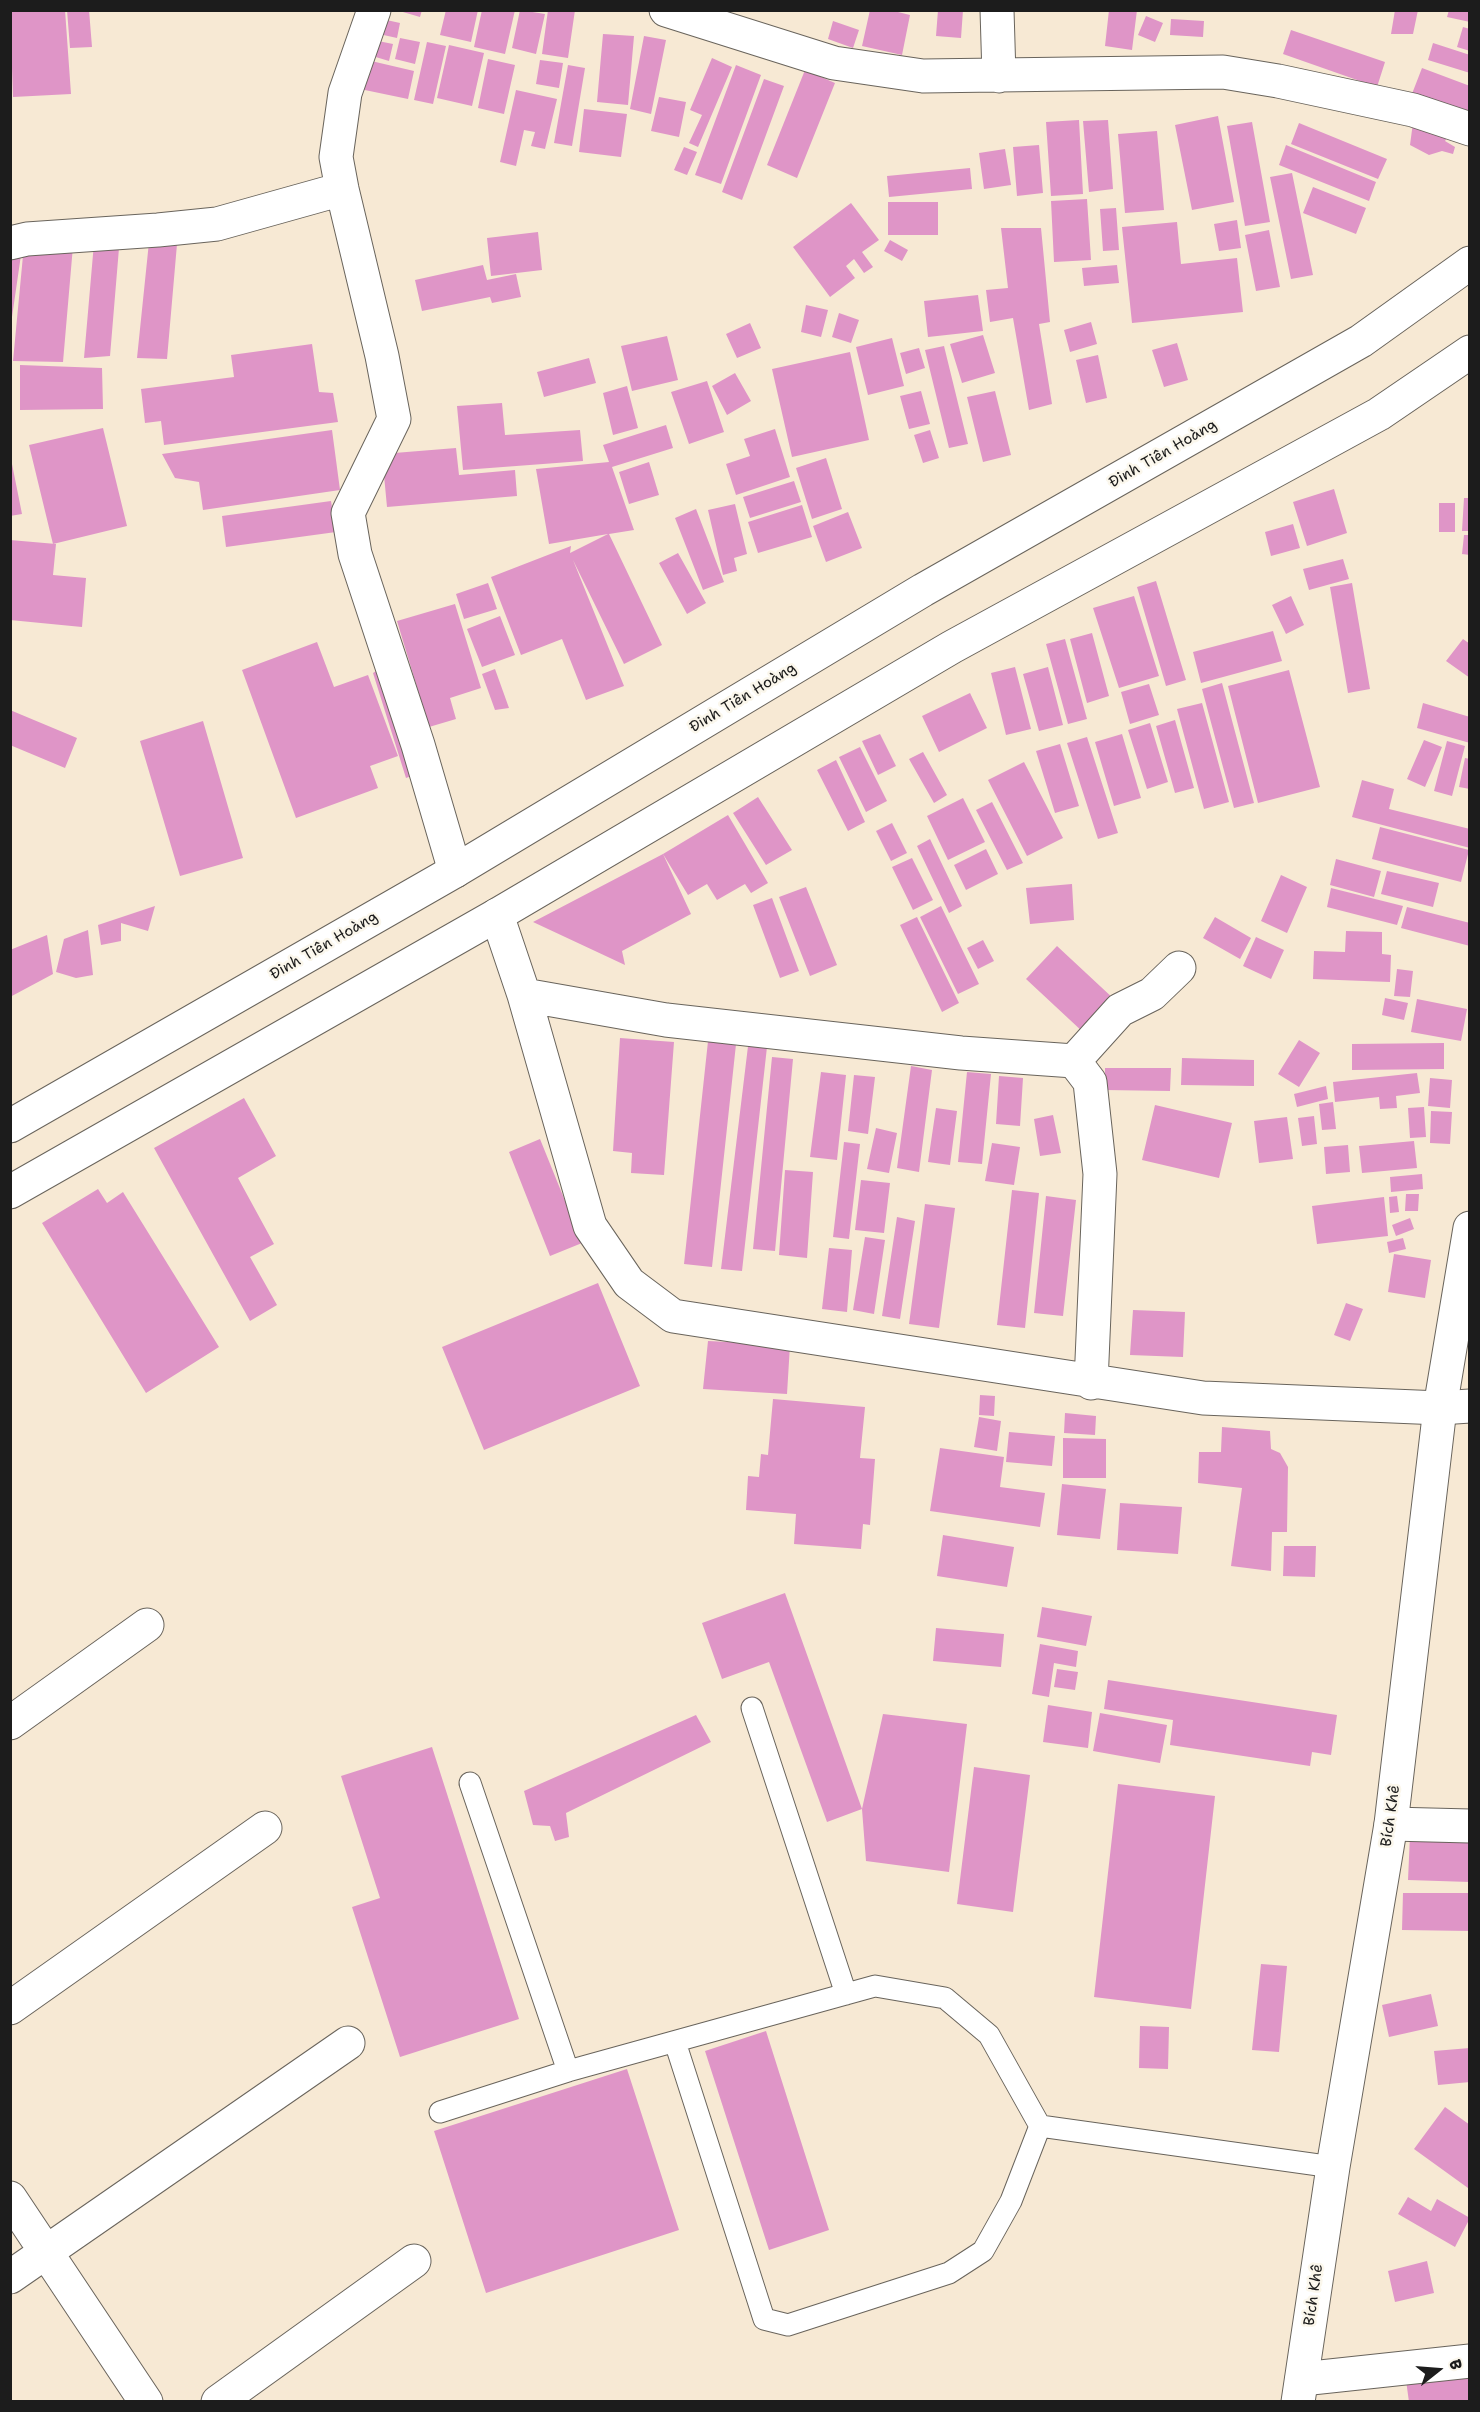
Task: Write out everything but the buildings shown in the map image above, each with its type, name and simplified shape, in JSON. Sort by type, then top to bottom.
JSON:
[{"type":"main road","points":[[374,10],[345,93],[336,157],[382,356],[394,419],[348,513],[355,554],[418,745],[455,870]]},
{"type":"main road","points":[[666,10],[834,63],[923,76],[1223,72],[1278,81],[1413,110],[1470,129]]},
{"type":"main road","points":[[997,10],[999,76]]},
{"type":"main road","points":[[10,243],[27,239],[217,224],[342,189]]},
{"type":"main road","name":"Đinh Tiên Hoàng","points":[[10,1126],[455,870],[924,590],[1361,341],[1470,263]]},
{"type":"main road","points":[[10,1192],[497,915],[952,647],[1379,414],[1470,352]]},
{"type":"main road","points":[[497,915],[524,995],[590,1226],[629,1283],[672,1316],[1091,1383],[1203,1398],[1455,1407]]},
{"type":"main road","points":[[1074,1061],[1120,1010],[1152,994],[1179,968]]},
{"type":"main road","points":[[524,995],[666,1020],[961,1053],[1074,1061],[1090,1082],[1100,1173],[1091,1383]]},
{"type":"main road","name":"Bích Khê","points":[[1300,2390],[1333,2168],[1390,1824],[1455,1407],[1470,1228]]},
{"type":"main road","points":[[10,1723],[147,1625]]},
{"type":"main road","points":[[1390,1824],[1470,1826]]},
{"type":"main road","points":[[10,2008],[265,1828]]},
{"type":"main road","points":[[10,2277],[348,2043]]},
{"type":"main road","points":[[10,2198],[146,2402]]},
{"type":"main road","points":[[218,2402],[414,2261]]},
{"type":"main road","points":[[1300,2390],[1470,2361]]},
{"type":"lane","points":[[752,1708],[846,1994]]},
{"type":"lane","points":[[470,1784],[568,2071]]},
{"type":"lane","points":[[440,2112],[568,2071],[875,1986],[945,1998],[989,2035],[1040,2127]]},
{"type":"lane","points":[[675,2042],[765,2319],[788,2325],[949,2273],[983,2251],[1011,2201],[1040,2127]]},
{"type":"lane","points":[[1040,2127],[1333,2168]]}]
